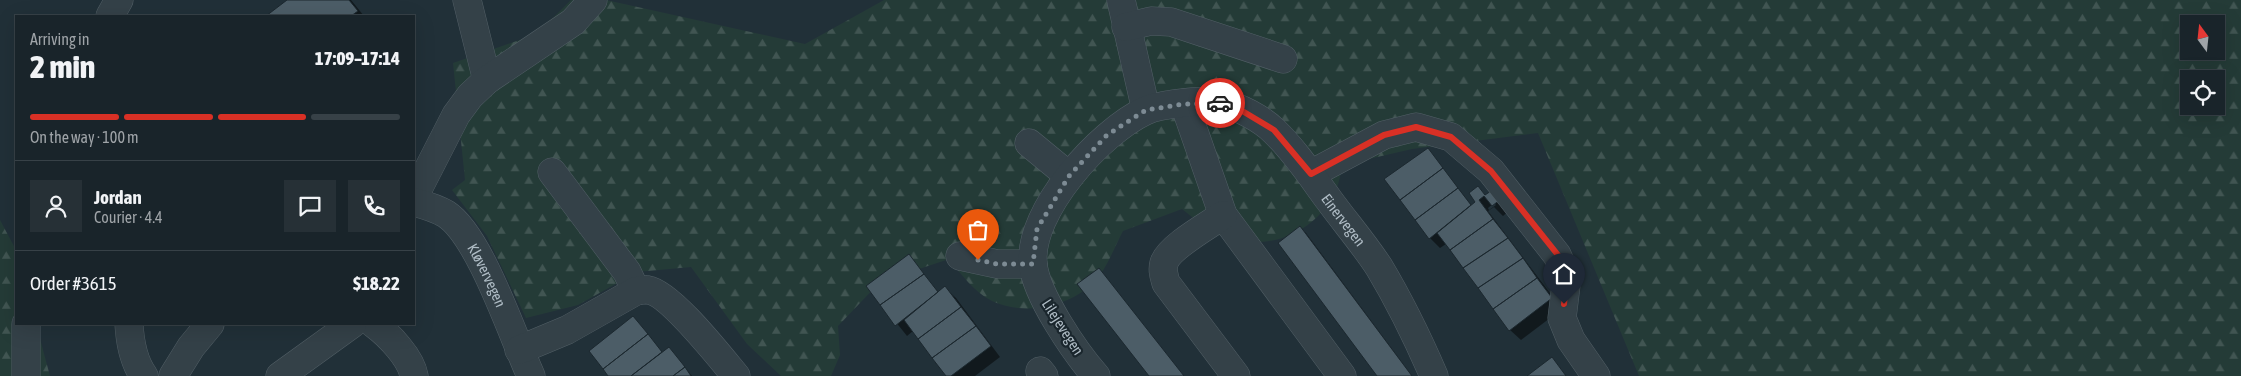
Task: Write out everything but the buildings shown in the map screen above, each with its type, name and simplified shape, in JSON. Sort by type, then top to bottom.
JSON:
[{"type":"street","points":[[111,15],[119,0]]},
{"type":"street","points":[[467,0],[487,80]]},
{"type":"street","points":[[415,194],[456,115],[470,96],[487,80],[573,22],[594,0]]},
{"type":"street","points":[[1121,0],[1146,110]]},
{"type":"street","points":[[1126,27],[1151,21],[1171,22],[1283,60]]},
{"type":"street","name":"Einervegen","points":[[1146,110],[1184,104],[1220,102],[1244,112],[1274,130],[1311,174],[1378,266],[1417,337],[1434,376]]},
{"type":"street","points":[[1184,104],[1223,215],[1342,376]]},
{"type":"street","name":"Lilejevegen","points":[[1096,376],[1044,301],[1033,264],[1037,229],[1069,176],[1107,135],[1146,110]]},
{"type":"street","points":[[1311,174],[1384,135],[1416,127],[1451,137],[1491,171],[1558,255],[1567,277],[1562,318],[1571,340],[1596,376]]},
{"type":"street","points":[[1029,143],[1069,176]]},
{"type":"street","points":[[552,172],[627,272],[636,291]]},
{"type":"street","name":"Kløvervegen","points":[[415,202],[432,207],[447,215],[465,233],[480,260],[531,376]]},
{"type":"street","points":[[1223,215],[1172,251],[1164,261],[1163,271],[1166,282],[1236,376]]},
{"type":"street","points":[[960,256],[997,264],[1033,264]]},
{"type":"street","points":[[519,350],[567,330],[609,304],[636,291],[648,290],[662,296],[696,330],[736,376]]},
{"type":"street","points":[[26,325],[26,376]]},
{"type":"street","points":[[129,325],[130,340],[138,368],[144,376]]},
{"type":"street","points":[[173,376],[190,347],[209,325]]},
{"type":"street","points":[[375,325],[412,366],[414,376]]},
{"type":"street","points":[[280,376],[338,328]]},
{"type":"green space","points":[[571,0],[606,0],[805,44],[884,0],[2241,0],[2241,376],[1639,376],[1538,133],[1412,149],[1343,165],[1336,191],[1316,218],[1292,234],[1264,242],[1249,242],[1227,238],[1206,228],[1182,209],[1123,231],[1105,267],[1092,283],[1081,293],[1052,305],[1037,308],[1021,308],[1006,306],[992,301],[974,288],[949,259],[880,282],[838,326],[840,355],[831,376],[781,376],[747,344],[691,267],[637,272],[578,305],[526,318],[487,236],[452,190],[465,180],[453,63],[537,34]]},
{"type":"green space","points":[[0,220],[15,248],[15,325],[36,325],[50,376],[0,376]]},
{"type":"way so far","points":[[978,260],[997,264],[1033,264],[1037,229],[1069,176],[1107,135],[1146,110],[1184,104],[1220,103]]},
{"type":"route","points":[[1220,103],[1244,112],[1274,130],[1311,174],[1384,135],[1416,127],[1451,137],[1491,171],[1558,255],[1567,277],[1564,304]]}]
